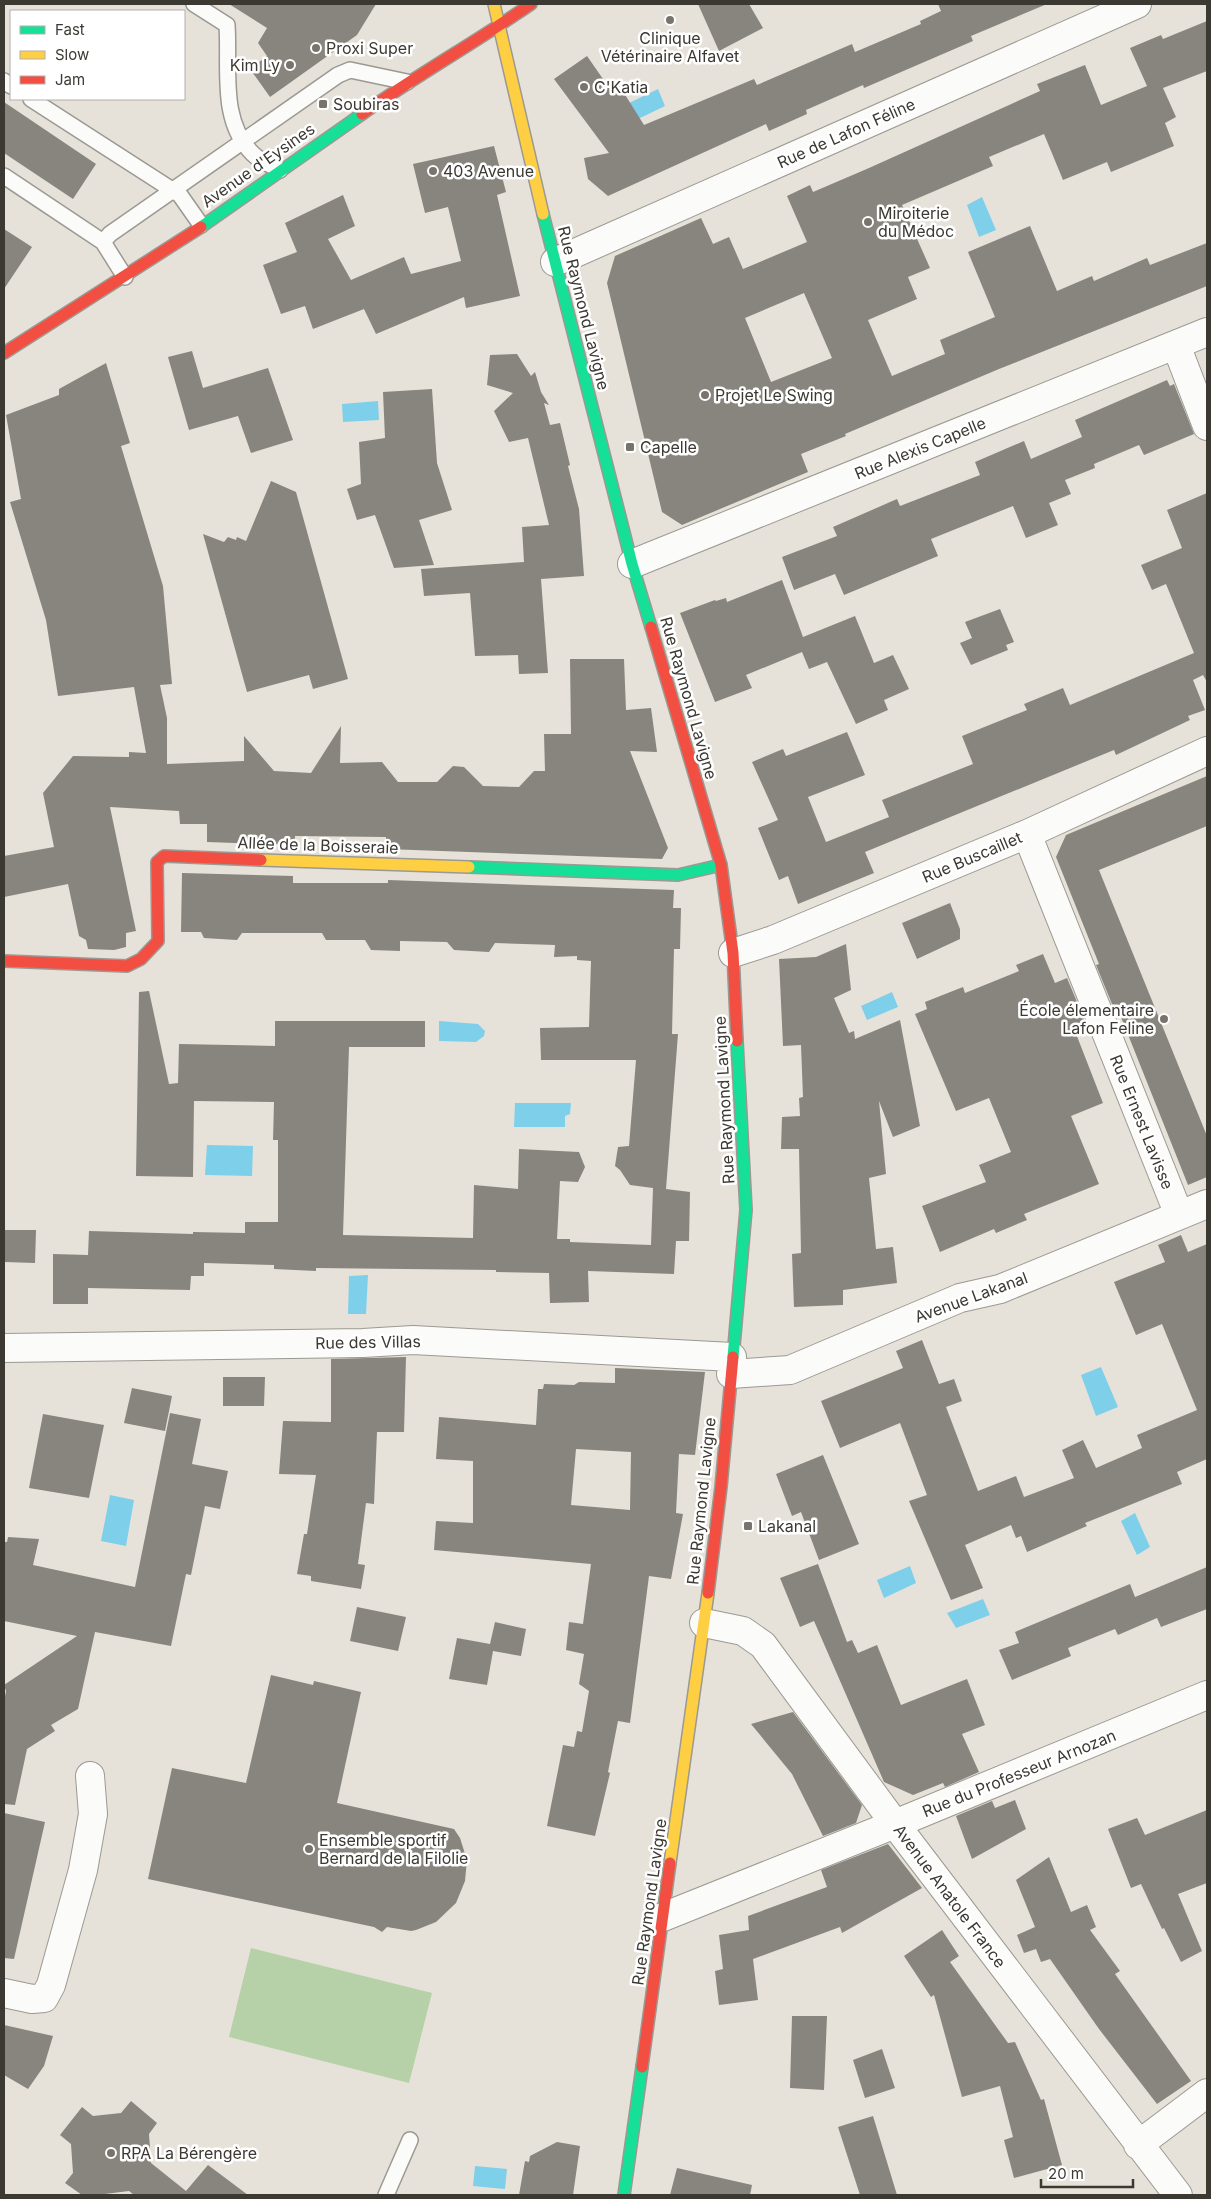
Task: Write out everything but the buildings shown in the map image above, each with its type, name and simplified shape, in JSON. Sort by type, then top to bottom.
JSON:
[{"type":"street","name":"Rue Raymond Lavigne","points":[[494,4],[555,262],[632,564],[722,865],[733,953],[746,1210],[721,1487],[704,1623],[624,2195]]},
{"type":"street","name":"Avenue d'Eysines","points":[[4,352],[124,277],[242,199],[280,170],[407,82],[499,26],[531,4]]},
{"type":"street","name":"Rue de Lafon Féline","points":[[555,262],[1137,4]]},
{"type":"street","name":"Rue Alexis Capelle","points":[[632,564],[1207,332]]},
{"type":"street","points":[[1176,346],[1207,426]]},
{"type":"street","name":"Rue Buscaillet","points":[[733,953],[772,940],[1027,834],[1207,751]]},
{"type":"street","name":"Rue Ernest Lavisse","points":[[1027,834],[1179,1215]]},
{"type":"street","name":"Allée de la Boisseraie","points":[[4,961],[127,966],[141,959],[158,941],[157,862],[164,856],[678,875],[722,865]]},
{"type":"street","name":"Avenue Lakanal","points":[[732,1365],[790,1370],[960,1298],[1000,1289],[1207,1204]]},
{"type":"street","name":"Rue des Villas","points":[[4,1348],[354,1343],[413,1340],[732,1365]]},
{"type":"street","name":"Avenue Anatole France","points":[[704,1623],[743,1631],[763,1645],[895,1824],[1178,2195]]},
{"type":"street","name":"Rue du Professeur Arnozan","points":[[663,1917],[895,1824],[1207,1695]]},
{"type":"street","points":[[4,1993],[32,1999],[44,1998],[50,1985],[83,1870],[93,1814],[90,1776]]},
{"type":"street","points":[[1138,2145],[1207,2094]]},
{"type":"lane","points":[[194,4],[227,25],[228,81],[232,119],[253,154],[280,170]]},
{"type":"lane","points":[[103,242],[110,234],[245,142],[338,75],[350,70],[407,82]]},
{"type":"lane","points":[[33,100],[174,190],[180,195],[201,225]]},
{"type":"lane","points":[[4,176],[103,242],[124,277]]},
{"type":"lane","points":[[386,2195],[410,2140]]},
{"type":"green space","points":[[251,1948],[432,1993],[409,2083],[229,2037]]},
{"type":"water","points":[[658,89],[665,106],[636,120],[627,104]]},
{"type":"water","points":[[982,197],[996,230],[979,237],[967,205]]},
{"type":"water","points":[[378,401],[379,420],[343,422],[342,404]]},
{"type":"water","points":[[892,992],[898,1007],[867,1020],[861,1006]]},
{"type":"water","points":[[439,1021],[478,1024],[485,1031],[484,1036],[476,1042],[439,1041]]},
{"type":"water","points":[[515,1103],[571,1103],[570,1114],[565,1116],[565,1127],[514,1127]]},
{"type":"water","points":[[207,1145],[253,1146],[252,1176],[205,1175]]},
{"type":"water","points":[[368,1275],[366,1314],[348,1314],[349,1276]]},
{"type":"water","points":[[1101,1367],[1118,1407],[1096,1416],[1081,1375]]},
{"type":"water","points":[[110,1495],[134,1500],[126,1546],[101,1541]]},
{"type":"water","points":[[1135,1513],[1150,1547],[1137,1555],[1121,1521]]},
{"type":"water","points":[[910,1566],[916,1583],[884,1598],[877,1580]]},
{"type":"water","points":[[983,1599],[990,1615],[956,1628],[947,1613]]},
{"type":"water","points":[[475,2166],[507,2169],[505,2189],[473,2186]]},
{"type":"traffic: fast","points":[[201,227],[362,114]]},
{"type":"traffic: fast","points":[[543,214],[632,564],[651,627]]},
{"type":"traffic: fast","points":[[469,867],[678,875],[721,865]]},
{"type":"traffic: fast","points":[[733,1357],[746,1210],[737,1041]]},
{"type":"traffic: fast","points":[[624,2195],[642,2067]]},
{"type":"traffic: slow","points":[[494,4],[543,214]]},
{"type":"traffic: slow","points":[[261,860],[469,867]]},
{"type":"traffic: slow","points":[[670,1863],[708,1593]]},
{"type":"traffic: jam","points":[[362,114],[531,4]]},
{"type":"traffic: jam","points":[[4,353],[201,227]]},
{"type":"traffic: jam","points":[[651,627],[721,865],[733,953],[737,1041]]},
{"type":"traffic: jam","points":[[4,961],[127,966],[141,959],[158,941],[157,862],[164,856],[261,860]]},
{"type":"traffic: jam","points":[[708,1593],[721,1487],[733,1357]]},
{"type":"traffic: jam","points":[[642,2067],[670,1863]]},
{"type":"place","name":"Clinique Vétérinaire Alfavet","points":[[670,20]]},
{"type":"place","name":"Proxi Super","points":[[316,48]]},
{"type":"place","name":"Kim Ly","points":[[290,65]]},
{"type":"place","name":"C'Katia","points":[[584,87]]},
{"type":"place","name":"Soubiras","points":[[323,104]]},
{"type":"place","name":"403 Avenue","points":[[433,171]]},
{"type":"place","name":"Miroiterie du Médoc","points":[[868,222]]},
{"type":"place","name":"Projet Le Swing","points":[[705,395]]},
{"type":"place","name":"Capelle","points":[[630,447]]},
{"type":"place","name":"École élementaire Lafon Feline","points":[[1164,1019]]},
{"type":"place","name":"Lakanal","points":[[748,1526]]},
{"type":"place","name":"Ensemble sportif Bernard de la Filolie","points":[[309,1849]]},
{"type":"place","name":"RPA La Bérengère","points":[[111,2153]]}]
